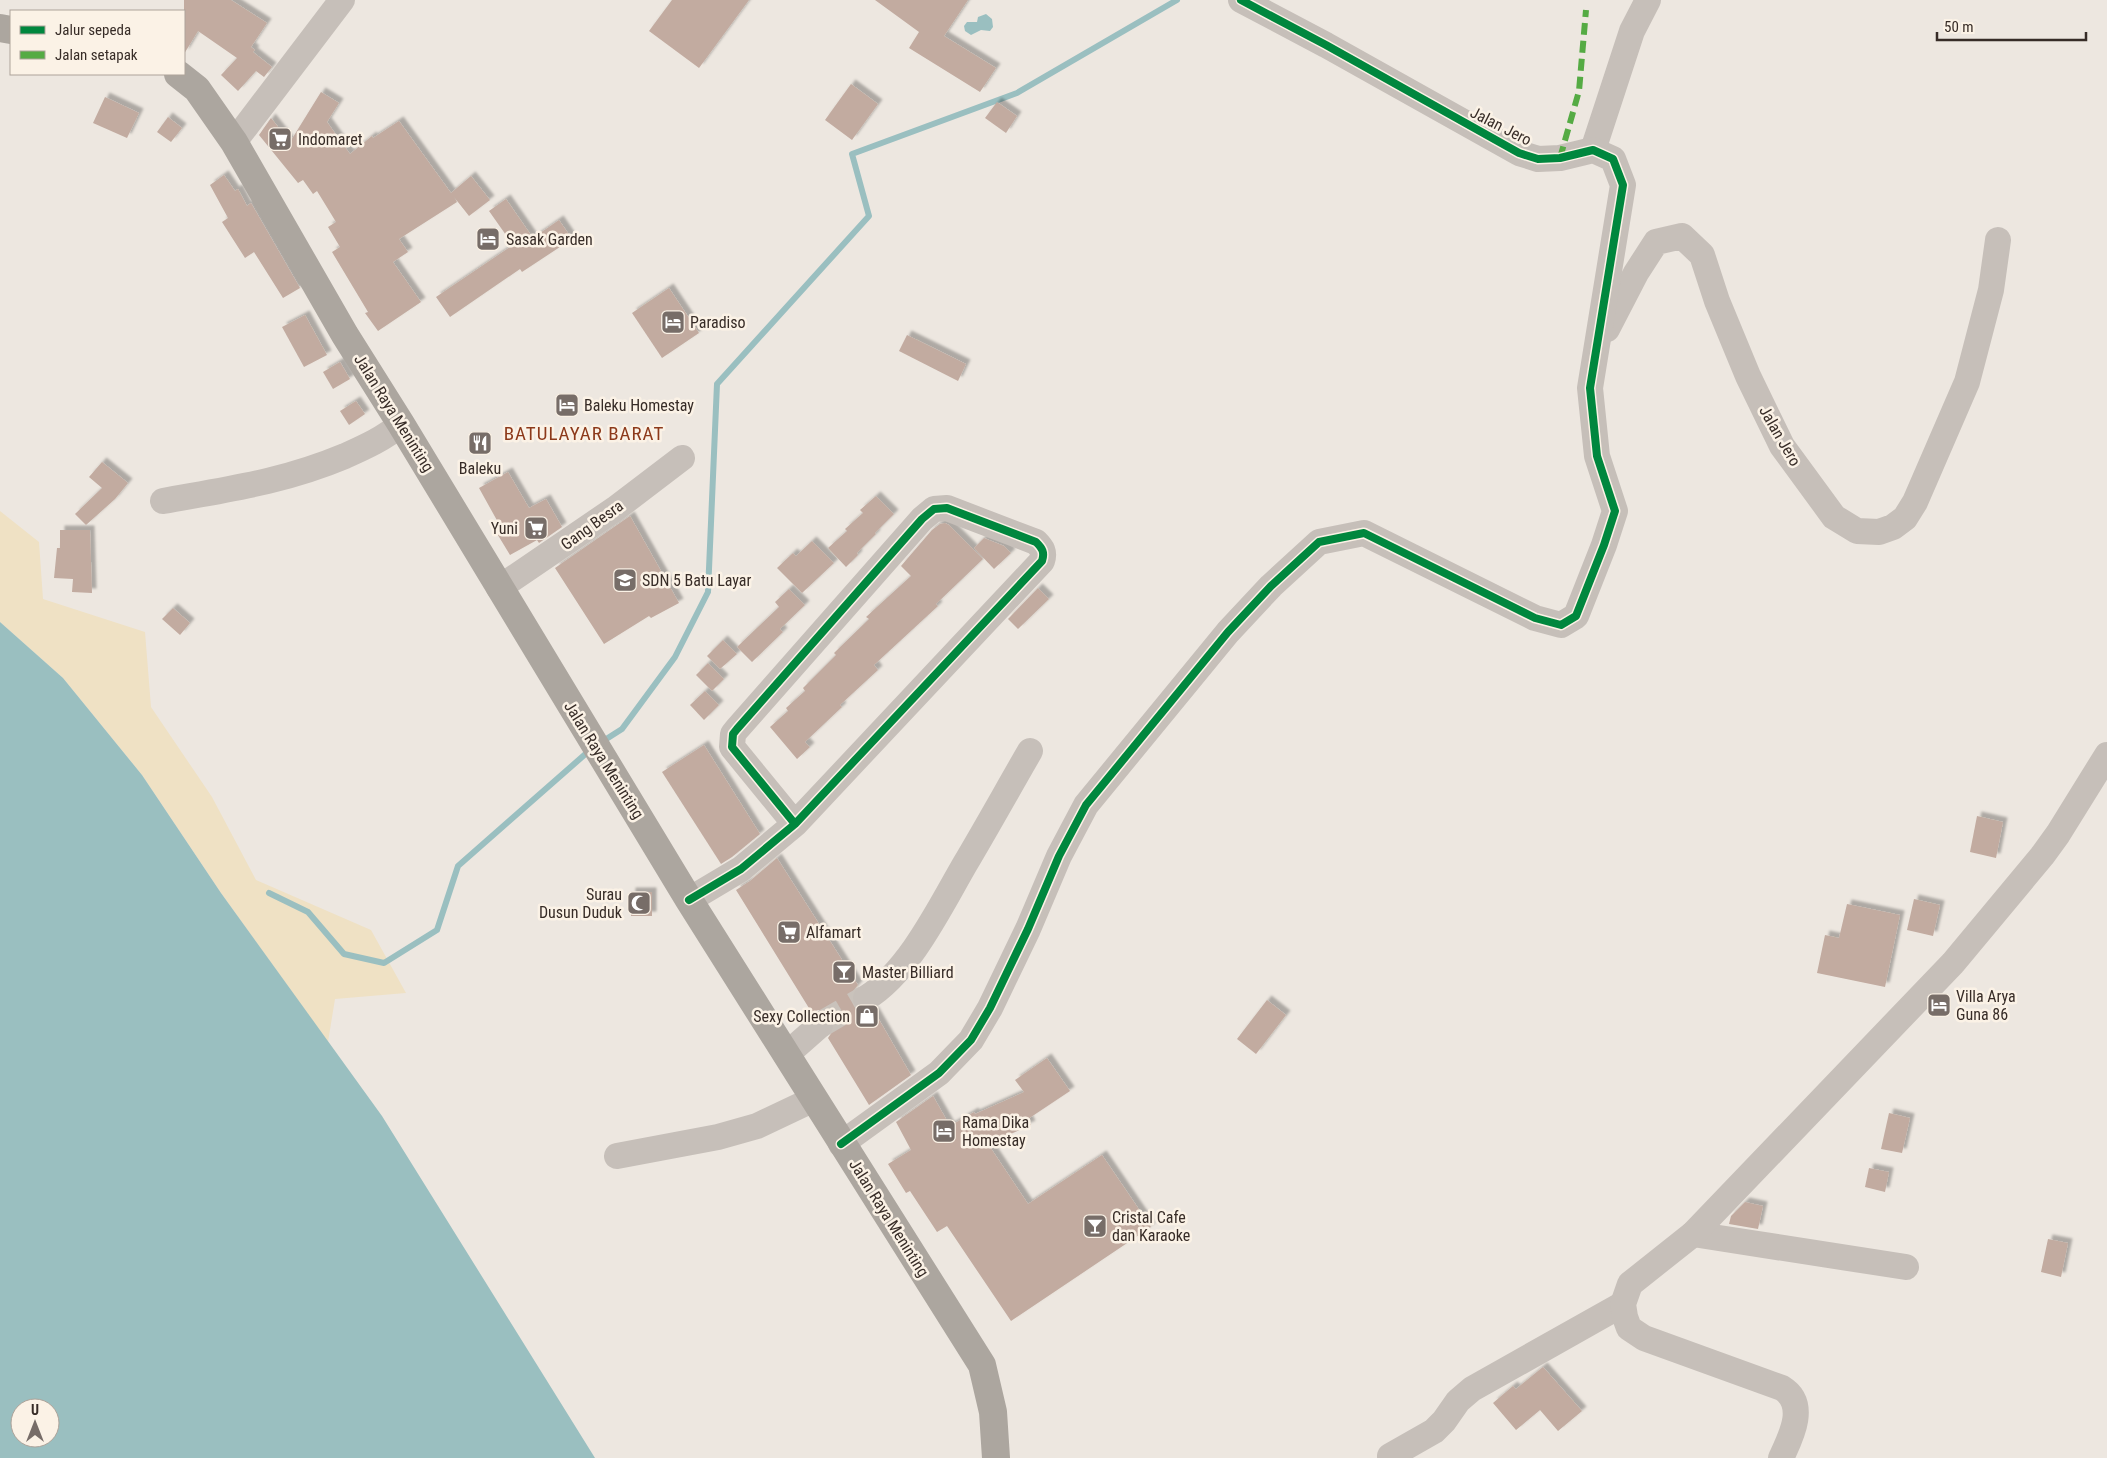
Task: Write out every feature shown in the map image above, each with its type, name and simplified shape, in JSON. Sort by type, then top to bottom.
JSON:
[{"type":"highway","name":"Jalan Raya Meninting","points":[[179,75],[197,89],[234,142],[345,335],[401,424],[590,739],[841,1144],[982,1365],[993,1412],[996,1458]]},
{"type":"street","points":[[234,142],[342,0]]},
{"type":"street","name":"Jalan Jero","points":[[1241,0],[1326,45],[1519,153],[1538,159],[1560,158],[1593,150]]},
{"type":"street","points":[[841,1144],[939,1073],[971,1040],[990,1008],[1028,929],[1059,856],[1086,805],[1228,632],[1271,586],[1319,542],[1364,533],[1535,618],[1561,626],[1576,616],[1604,545],[1615,511],[1596,456],[1590,388],[1623,185],[1613,159],[1593,150],[1632,31],[1648,0]]},
{"type":"street","name":"Jalan Jero","points":[[1596,348],[1636,273],[1656,242],[1682,236],[1702,255],[1717,301],[1748,376],[1782,446],[1834,517],[1857,531],[1879,532],[1893,527],[1905,518],[1915,502],[1967,382],[1991,290],[1998,240]]},
{"type":"street","points":[[163,501],[253,486],[294,475],[358,450],[389,434],[401,424]]},
{"type":"street","name":"Gang Besra","points":[[499,588],[607,514],[682,458]]},
{"type":"street","points":[[689,900],[741,869],[795,824],[1042,561],[1044,555],[1042,548],[1036,542],[947,508],[934,510],[922,519],[737,729],[733,734],[732,747],[795,824]]},
{"type":"street","points":[[866,998],[880,990],[902,966],[932,920],[1030,751]]},
{"type":"street","points":[[1781,1458],[1796,1417],[1795,1402],[1790,1393],[1782,1388],[1644,1338],[1630,1328],[1625,1317],[1623,1304],[1630,1284],[1693,1234],[1953,964],[2042,856],[2058,834],[2107,755]]},
{"type":"street","points":[[786,1055],[820,1025]]},
{"type":"street","points":[[617,1156],[718,1137],[757,1126],[814,1099]]},
{"type":"street","points":[[1693,1234],[1906,1267]]},
{"type":"street","points":[[1390,1456],[1434,1431],[1444,1421],[1458,1401],[1472,1389],[1623,1304]]},
{"type":"sand","points":[[0,511],[39,542],[43,599],[145,632],[151,707],[212,797],[256,880],[371,930],[406,993],[335,999],[328,1042],[221,893],[142,775],[63,678],[0,622]]},
{"type":"water","points":[[986,14],[992,19],[993,27],[990,31],[981,30],[971,35],[965,31],[964,26],[967,22],[977,22],[978,17]]},
{"type":"water","points":[[0,622],[63,678],[142,775],[221,893],[382,1116],[595,1458],[0,1458]]},
{"type":"building","points":[[184,0],[231,0],[267,23],[251,47],[255,50],[253,52],[272,67],[264,77],[256,71],[238,91],[221,75],[237,58],[198,31],[185,52]]},
{"type":"building","points":[[672,0],[749,0],[699,68],[649,31]]},
{"type":"building","points":[[875,0],[968,0],[944,36],[996,68],[980,92],[909,48],[919,32]]},
{"type":"building","points":[[851,84],[878,104],[852,140],[825,120]]},
{"type":"building","points":[[321,92],[339,103],[327,122],[350,154],[372,136],[373,138],[399,121],[451,193],[471,176],[490,200],[469,216],[454,197],[457,202],[399,239],[408,252],[393,262],[421,302],[378,331],[365,313],[368,312],[332,252],[340,247],[328,227],[336,222],[317,191],[313,194],[303,180],[298,183],[259,135],[271,118],[290,142]]},
{"type":"building","points":[[105,97],[139,113],[127,138],[93,123]]},
{"type":"building","points":[[997,102],[1017,116],[1006,133],[985,118]]},
{"type":"building","points":[[168,117],[182,128],[171,142],[157,132]]},
{"type":"building","points":[[224,175],[235,191],[238,189],[247,206],[251,203],[300,288],[283,298],[254,252],[245,258],[222,222],[228,218],[210,185]]},
{"type":"building","points":[[506,199],[533,238],[559,220],[572,239],[522,272],[520,269],[450,317],[436,297],[513,245],[489,211]]},
{"type":"building","points":[[669,288],[699,333],[662,358],[632,313]]},
{"type":"building","points":[[305,315],[327,355],[304,367],[282,327]]},
{"type":"building","points":[[907,335],[966,364],[958,381],[899,351]]},
{"type":"building","points":[[340,362],[350,379],[333,389],[323,372]]},
{"type":"building","points":[[356,401],[365,414],[349,425],[340,411]]},
{"type":"building","points":[[102,462],[128,483],[115,499],[86,525],[75,514],[102,488],[89,477]]},
{"type":"building","points":[[508,472],[529,508],[546,499],[562,527],[539,543],[537,540],[510,555],[493,527],[499,524],[479,488]]},
{"type":"building","points":[[876,496],[894,514],[846,567],[828,548],[847,531],[845,529],[863,513],[860,510]]},
{"type":"building","points":[[630,516],[679,603],[651,618],[649,616],[604,644],[555,568]]},
{"type":"building","points":[[945,523],[983,559],[936,604],[938,606],[874,665],[878,670],[840,705],[842,707],[805,742],[810,747],[797,759],[770,727],[788,711],[786,708],[805,691],[803,688],[836,655],[834,653],[869,619],[866,617],[911,576],[901,566],[932,530]]},
{"type":"building","points":[[60,530],[90,530],[92,593],[72,592],[73,579],[54,578],[57,548],[60,548]]},
{"type":"building","points":[[984,538],[1004,546],[1011,553],[994,569],[974,548]]},
{"type":"building","points":[[812,541],[834,563],[802,593],[777,568],[793,553],[796,556]]},
{"type":"building","points":[[1038,588],[1049,599],[1018,629],[1008,619]]},
{"type":"building","points":[[789,589],[805,605],[780,629],[783,632],[752,662],[737,647],[779,607],[775,602]]},
{"type":"building","points":[[173,608],[190,623],[180,635],[162,619]]},
{"type":"building","points":[[723,640],[737,654],[720,669],[707,656]]},
{"type":"building","points":[[708,663],[724,679],[712,691],[696,675]]},
{"type":"building","points":[[705,691],[719,705],[704,720],[690,705]]},
{"type":"building","points":[[704,745],[760,834],[721,864],[662,772]]},
{"type":"building","points":[[1977,816],[2003,822],[1996,858],[1970,852]]},
{"type":"building","points":[[777,858],[858,985],[852,992],[851,999],[854,1006],[860,1012],[874,1011],[911,1075],[869,1105],[828,1038],[834,1029],[835,1022],[832,1015],[818,1010],[812,1013],[736,890],[750,881]]},
{"type":"building","points":[[631,892],[652,892],[652,916],[631,916]]},
{"type":"building","points":[[1914,899],[1940,905],[1933,936],[1907,930]]},
{"type":"building","points":[[1847,904],[1900,915],[1885,987],[1817,973],[1825,935],[1839,938]]},
{"type":"building","points":[[1267,1000],[1286,1015],[1256,1054],[1237,1039]]},
{"type":"building","points":[[1047,1058],[1070,1091],[1028,1119],[1031,1125],[988,1144],[1028,1204],[1102,1155],[1151,1227],[1011,1321],[947,1226],[937,1232],[910,1191],[906,1193],[888,1164],[911,1150],[896,1122],[933,1096],[950,1126],[974,1112],[975,1114],[1024,1092],[1015,1080]]},
{"type":"building","points":[[1889,1113],[1910,1118],[1902,1153],[1881,1149]]},
{"type":"building","points":[[1869,1168],[1889,1172],[1885,1192],[1865,1187]]},
{"type":"building","points":[[1745,1202],[1763,1206],[1758,1229],[1729,1224],[1731,1216]]},
{"type":"building","points":[[2048,1239],[2068,1243],[2061,1277],[2041,1272]]},
{"type":"building","points":[[1543,1367],[1582,1411],[1558,1431],[1540,1410],[1516,1430],[1493,1403],[1513,1386],[1516,1389]]},
{"type":"waterway","points":[[600,743],[622,729],[675,657],[708,592],[717,384],[869,216],[852,154],[1017,93],[1177,0]]},
{"type":"waterway","points":[[269,893],[308,912],[344,954],[384,963],[437,930],[458,866],[590,750]]},
{"type":"tunnel","points":[[820,1025],[866,998]]},
{"type":"marked path","points":[[1560,158],[1579,91],[1586,10]]},
{"type":"cycle path","points":[[841,1144],[939,1073],[971,1040],[990,1008],[1028,929],[1059,856],[1086,805],[1228,632],[1271,586],[1319,542],[1364,533],[1535,618],[1561,625],[1576,616],[1604,545],[1615,511],[1597,456],[1590,388],[1623,185],[1613,159],[1593,150],[1560,158],[1538,159],[1519,153],[1326,45],[1241,0]]},
{"type":"cycle path","points":[[689,900],[741,869],[795,824],[1042,561],[1042,550],[1036,542],[947,508],[934,509],[922,519],[737,729],[733,734],[732,747],[795,824]]},
{"type":"place","name":"Indomaret","points":[[280,139]]},
{"type":"place","name":"Sasak Garden","points":[[488,239]]},
{"type":"place","name":"Paradiso","points":[[673,322]]},
{"type":"place","name":"Baleku Homestay","points":[[567,405]]},
{"type":"place","name":"Baleku","points":[[480,443]]},
{"type":"place","name":"Yuni","points":[[536,528]]},
{"type":"place","name":"SDN 5 Batu Layar","points":[[625,580]]},
{"type":"place","name":"Surau Dusun Duduk","points":[[639,903]]},
{"type":"place","name":"Alfamart","points":[[789,932]]},
{"type":"place","name":"Master Billiard","points":[[844,972]]},
{"type":"place","name":"Villa Arya Guna 86","points":[[1939,1005]]},
{"type":"place","name":"Sexy Collection","points":[[867,1016]]},
{"type":"place","name":"Rama Dika Homestay","points":[[944,1131]]},
{"type":"place","name":"Cristal Cafe dan Karaoke","points":[[1095,1226]]},
{"type":"district","name":"BATULAYAR BARAT","points":[[584,433]]}]
